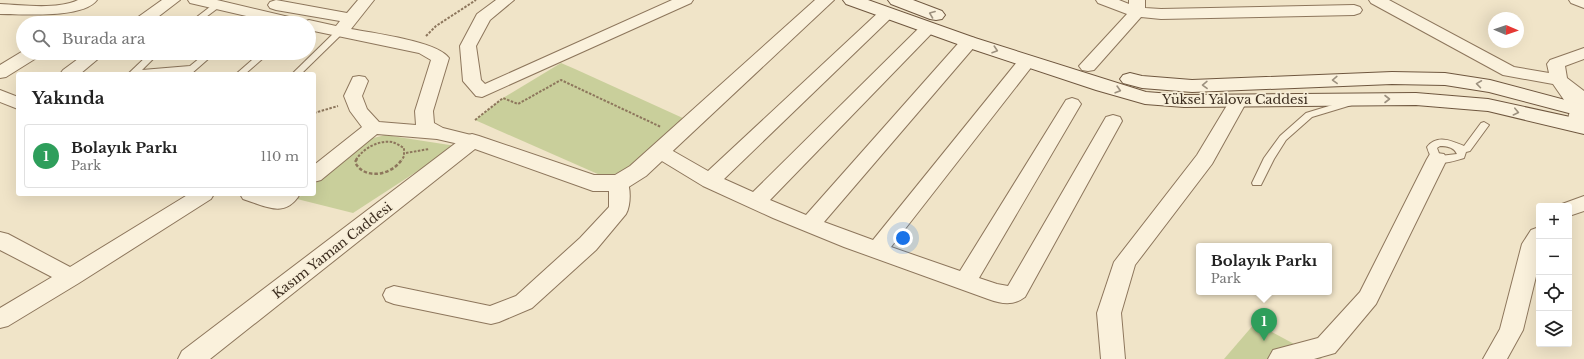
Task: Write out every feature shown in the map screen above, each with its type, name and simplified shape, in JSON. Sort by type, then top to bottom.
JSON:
[{"type":"main road","points":[[474,130],[593,183],[619,182],[638,171],[825,0]]},
{"type":"main road","name":"Yüksel Yalova Caddesi","points":[[852,0],[937,16],[1088,66],[1142,82],[1192,86],[1392,78],[1445,79],[1490,86],[1583,115]]},
{"type":"main road","name":"Yüksel Yalova Caddesi","points":[[892,7],[928,28],[1103,86],[1145,98],[1184,101],[1361,99],[1416,100],[1488,105],[1583,115]]},
{"type":"main road","name":"Kasım Yaman Caddesi","points":[[191,359],[474,130]]},
{"type":"street","points":[[150,16],[172,0]]},
{"type":"street","points":[[196,0],[270,16]]},
{"type":"street","points":[[340,32],[366,0]]},
{"type":"street","points":[[506,0],[483,17],[468,46],[472,81],[482,92],[685,0]]},
{"type":"street","points":[[1104,0],[1137,6],[1161,14],[1354,10]]},
{"type":"street","points":[[1377,0],[1509,71],[1558,80]]},
{"type":"street","points":[[1577,0],[1584,3]]},
{"type":"street","points":[[0,9],[66,9],[87,2]]},
{"type":"street","points":[[76,16],[87,2]]},
{"type":"street","points":[[253,12],[283,3],[351,18]]},
{"type":"street","points":[[1088,66],[1137,6]]},
{"type":"street","points":[[710,181],[892,7]]},
{"type":"street","points":[[316,27],[424,49],[440,58],[424,111],[425,126],[438,133]]},
{"type":"street","points":[[756,202],[928,28]]},
{"type":"street","points":[[810,224],[969,42]]},
{"type":"street","points":[[1583,115],[1558,80],[1556,64],[1584,53]]},
{"type":"street","points":[[0,73],[21,60]]},
{"type":"street","points":[[72,72],[88,60]]},
{"type":"street","points":[[877,250],[1027,61]]},
{"type":"street","points":[[359,81],[352,96],[358,111],[373,128]]},
{"type":"street","points":[[0,96],[16,102]]},
{"type":"street","points":[[1113,359],[1109,312],[1125,262],[1206,159],[1238,101]]},
{"type":"street","points":[[965,282],[1072,104]]},
{"type":"street","points":[[659,151],[710,181],[756,202],[877,250],[996,293],[1011,295],[1018,291],[1113,121]]},
{"type":"street","points":[[316,173],[373,128],[438,133],[474,130]]},
{"type":"street","points":[[1280,359],[1282,357],[1326,346],[1368,298],[1437,159]]},
{"type":"street","points":[[394,295],[491,315],[524,302],[588,244],[619,209],[619,182]]},
{"type":"street","points":[[0,319],[71,277],[201,196]]},
{"type":"street","points":[[256,196],[278,203],[287,196]]},
{"type":"street","points":[[1572,208],[1584,203]]},
{"type":"street","points":[[1495,359],[1511,330],[1532,244],[1536,239]]},
{"type":"street","points":[[0,240],[71,277]]},
{"type":"lane","points":[[203,16],[218,5]]},
{"type":"lane","points":[[316,55],[340,32]]},
{"type":"lane","points":[[134,72],[147,60]]},
{"type":"lane","points":[[188,72],[203,60]]},
{"type":"lane","points":[[242,72],[257,60]]},
{"type":"lane","points":[[298,72],[311,60]]},
{"type":"lane","points":[[1257,183],[1270,158],[1283,138],[1309,115],[1361,99]]},
{"type":"lane","points":[[1461,150],[1461,156],[1449,159],[1437,159],[1434,155],[1432,147],[1438,143],[1452,144],[1461,150],[1467,149],[1484,125]]},
{"type":"path","points":[[415,48],[436,26],[476,0]]},
{"type":"path","points":[[474,130],[503,98],[518,104],[561,80],[661,127]]},
{"type":"path","points":[[316,112],[335,106],[356,105]]},
{"type":"path","points":[[386,142],[394,142],[404,148],[406,153],[404,158],[395,168],[379,173],[364,173],[356,166],[355,162],[358,156],[368,147],[386,142]]},
{"type":"green space","points":[[561,63],[685,119],[630,168],[610,176],[600,175],[475,120],[503,98]]},
{"type":"green space","points":[[385,135],[456,146],[353,213],[297,199],[301,196],[316,196],[316,183],[366,140]]},
{"type":"green space","points":[[1255,323],[1322,359],[1224,359]]},
{"type":"place","name":"Bolayık Parkı","points":[[1264,341]]}]
